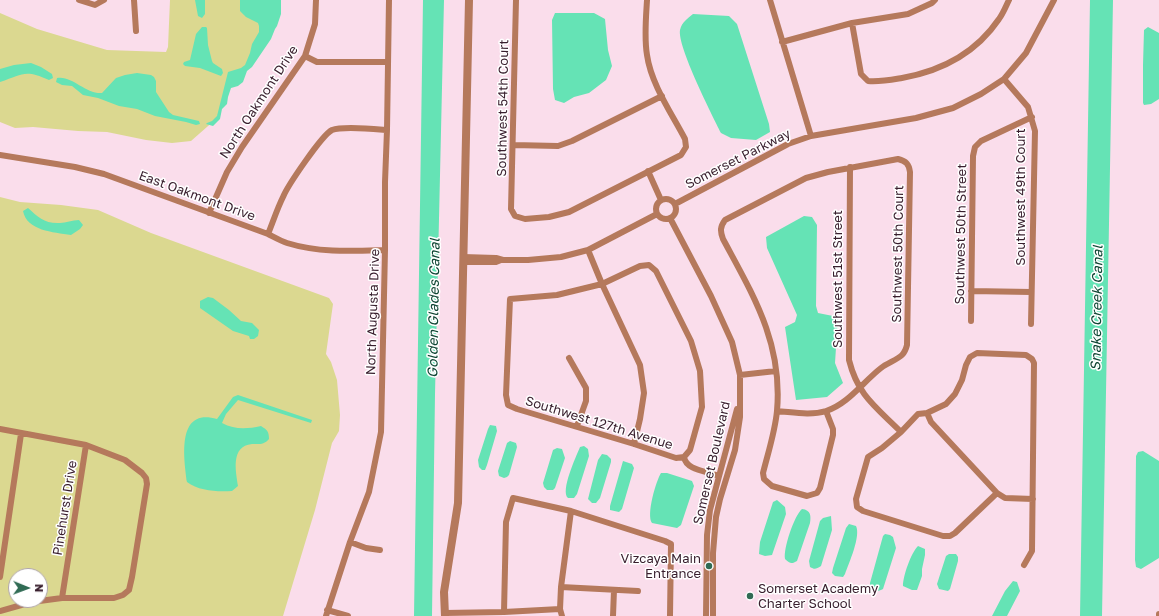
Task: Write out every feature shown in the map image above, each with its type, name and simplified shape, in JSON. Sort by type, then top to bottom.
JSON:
[{"type":"street","points":[[79,0],[95,5],[104,0]]},
{"type":"street","points":[[134,0],[136,31]]},
{"type":"street","name":"North Oakmont Drive","points":[[208,213],[227,172],[242,147],[305,56],[315,24],[316,0]]},
{"type":"street","name":"North Augusta Drive","points":[[326,613],[369,492],[381,432],[386,250],[385,182],[389,0]]},
{"type":"street","points":[[469,0],[458,503],[444,592],[445,614],[560,609]]},
{"type":"street","name":"Southwest 54th Court","points":[[516,0],[511,209],[515,216],[525,219],[549,217],[569,212],[648,171]]},
{"type":"street","points":[[646,0],[647,56],[651,72],[685,139],[686,147],[681,155],[648,171],[661,200]]},
{"type":"street","points":[[770,0],[811,136]]},
{"type":"street","points":[[782,42],[852,23],[908,14],[932,3],[935,0]]},
{"type":"street","points":[[852,23],[861,74],[868,81],[879,82],[921,74],[946,64],[966,53],[982,39],[1000,19],[1009,0]]},
{"type":"street","name":"Somerset Parkway","points":[[675,204],[788,144],[811,136],[916,118],[953,108],[981,94],[1004,79],[1026,53],[1054,2]]},
{"type":"street","points":[[305,56],[317,62],[388,62]]},
{"type":"street","name":"Southwest 49th Court","points":[[1004,79],[1028,106],[1035,131],[1032,324]]},
{"type":"street","points":[[513,146],[558,146],[565,144],[662,96]]},
{"type":"street","name":"Southwest 50th Street","points":[[971,321],[973,156],[975,147],[981,141],[1032,117]]},
{"type":"street","points":[[268,234],[283,196],[304,163],[325,135],[331,130],[340,129],[387,130]]},
{"type":"street","name":"East Oakmont Drive","points":[[0,155],[75,167],[104,174],[268,234],[287,243],[315,249],[346,252],[386,250]]},
{"type":"street","name":"Southwest 50th Court","points":[[850,167],[898,159],[905,160],[909,165],[910,172],[906,350],[900,357],[889,362],[859,388]]},
{"type":"street","points":[[826,411],[833,429],[833,435],[820,488],[817,493],[807,496],[772,486],[764,479],[763,473],[773,436],[777,411],[776,371],[771,340],[758,305],[723,239],[721,228],[725,220],[806,178],[850,167]]},
{"type":"street","name":"Southwest 51st Street","points":[[850,167],[849,360],[852,372],[866,399],[901,432]]},
{"type":"street","points":[[661,200],[670,200],[675,204],[675,214],[670,218],[664,219],[657,214],[656,207],[661,200]]},
{"type":"street","points":[[463,259],[496,262],[503,260],[528,260],[561,257],[588,250],[657,214]]},
{"type":"street","name":"Somerset Boulevard","points":[[670,218],[711,296],[732,342],[740,375],[740,417],[735,450],[716,517],[713,553],[713,616]]},
{"type":"street","points":[[588,250],[602,284],[640,365],[644,393],[634,444]]},
{"type":"street","points":[[602,284],[640,266],[649,265],[656,271],[691,341],[700,371],[702,408],[690,450],[684,457],[685,461],[688,466],[716,475]]},
{"type":"street","name":"Southwest 127th Avenue","points":[[602,284],[557,295],[510,299],[506,395],[508,405],[676,458],[684,457]]},
{"type":"street","points":[[971,291],[1032,292]]},
{"type":"street","points":[[997,493],[950,536],[943,536],[862,511],[857,507],[856,499],[868,457],[882,448],[901,432],[918,414],[927,413],[946,404],[955,394],[962,380],[970,357],[977,353],[1026,355],[1032,358],[1034,363],[1032,551],[1024,565]]},
{"type":"street","points":[[569,358],[586,388],[586,401],[577,426]]},
{"type":"street","points":[[740,375],[776,371]]},
{"type":"street","name":"Somerset Boulevard","points":[[706,616],[707,535],[710,510],[735,419],[740,387]]},
{"type":"street","points":[[777,411],[811,413],[826,411],[842,402],[859,388]]},
{"type":"street","points":[[927,413],[931,422],[997,493],[1005,498],[1032,499]]},
{"type":"street","points":[[0,429],[86,446],[125,460],[146,478],[146,493],[132,577],[128,590],[123,596],[114,598],[62,598],[32,602],[0,611]]},
{"type":"street","points":[[0,577],[21,434]]},
{"type":"street","name":"Pinehurst Drive","points":[[62,598],[86,446]]},
{"type":"street","points":[[504,612],[506,522],[513,498],[571,511],[671,544],[670,616]]},
{"type":"street","points":[[562,616],[560,609],[561,587],[571,511]]},
{"type":"street","points":[[350,542],[366,548],[380,550]]},
{"type":"street","points":[[561,587],[638,591]]},
{"type":"street","points":[[613,616],[614,590]]},
{"type":"street","points":[[326,613],[348,616]]},
{"type":"shaded area","points":[[170,0],[276,0],[254,58],[232,84],[216,119],[191,141],[172,143],[146,140],[107,132],[33,127],[15,128],[0,122],[0,13],[37,29],[107,50],[166,52],[168,47]]},
{"type":"shaded area","points":[[0,197],[20,202],[98,210],[151,233],[329,298],[333,304],[326,354],[331,362],[337,380],[340,415],[339,431],[332,443],[315,510],[283,616],[0,616]]},
{"type":"water","points":[[195,0],[205,0],[205,14],[202,18],[198,16]]},
{"type":"water","points":[[240,0],[281,0],[281,14],[271,39],[252,67],[247,71],[243,82],[238,86],[231,88],[227,104],[222,109],[220,119],[213,126],[206,124],[217,116],[228,72],[241,68],[245,65],[252,44],[259,32],[258,23],[246,17],[240,11]]},
{"type":"water","name":"Golden Glades Canal","points":[[423,0],[444,0],[435,394],[432,616],[414,616]]},
{"type":"water","name":"Snake Creek Canal","points":[[1090,0],[1113,0],[1102,616],[1080,616]]},
{"type":"water","points":[[555,13],[594,13],[605,19],[608,50],[612,66],[606,80],[589,93],[574,97],[564,103],[555,100],[553,89],[552,20]]},
{"type":"water","points":[[693,14],[729,16],[737,24],[769,124],[770,132],[756,140],[731,138],[721,133],[689,65],[681,38],[680,30],[682,25]]},
{"type":"water","points":[[202,27],[207,28],[208,45],[212,61],[222,69],[223,73],[221,76],[200,68],[185,66],[183,64],[184,62],[190,60],[196,34]]},
{"type":"water","points":[[1148,27],[1159,33],[1159,99],[1151,104],[1144,105],[1144,30]]},
{"type":"water","points":[[31,63],[52,74],[53,78],[49,80],[34,75],[24,74],[0,82],[0,69],[14,65]]},
{"type":"water","points":[[137,73],[151,75],[154,77],[156,81],[156,92],[169,112],[173,115],[199,121],[200,124],[196,125],[155,116],[137,109],[119,106],[98,98],[83,95],[72,86],[62,85],[56,82],[57,78],[68,79],[90,91],[102,93],[116,78]]},
{"type":"water","points":[[28,208],[46,221],[65,223],[79,220],[83,225],[71,235],[35,227],[25,218],[23,211]]},
{"type":"water","points":[[804,216],[812,217],[817,225],[816,306],[818,313],[838,317],[835,363],[843,383],[827,397],[796,400],[785,327],[795,322],[797,315],[767,248],[766,237]]},
{"type":"water","points":[[208,297],[213,298],[241,321],[252,323],[259,330],[258,336],[254,339],[250,339],[249,336],[233,331],[200,308],[200,301]]},
{"type":"water","points":[[238,395],[312,420],[311,423],[238,400],[226,414],[222,423],[232,427],[241,428],[261,426],[269,434],[269,439],[263,443],[252,444],[240,449],[236,460],[238,486],[232,491],[208,490],[192,485],[187,482],[184,448],[189,427],[195,420],[204,417],[217,419],[233,397]]},
{"type":"water","points":[[490,425],[496,426],[497,431],[487,465],[485,470],[482,470],[479,467],[478,460]]},
{"type":"water","points":[[510,441],[516,443],[517,447],[509,475],[504,478],[499,476],[498,471],[507,443]]},
{"type":"water","points":[[584,446],[588,449],[589,456],[577,494],[574,498],[568,498],[566,494],[567,481],[580,447]]},
{"type":"water","points":[[557,448],[562,449],[565,458],[555,488],[553,490],[547,490],[543,483],[553,450]]},
{"type":"water","points":[[1143,451],[1159,461],[1159,558],[1141,569],[1136,567],[1135,560],[1136,456],[1138,452]]},
{"type":"water","points":[[602,454],[607,455],[611,459],[611,462],[600,498],[596,503],[592,503],[588,499],[598,460]]},
{"type":"water","points":[[623,461],[632,464],[634,468],[622,509],[619,512],[610,510],[610,506]]},
{"type":"water","points":[[661,473],[667,473],[692,481],[694,486],[681,525],[677,528],[652,523],[650,519],[652,498]]},
{"type":"water","points":[[777,500],[785,507],[786,514],[772,555],[765,556],[759,554],[760,542],[773,502]]},
{"type":"water","points":[[802,509],[809,512],[810,523],[797,561],[791,563],[785,559],[787,541],[796,518]]},
{"type":"water","points":[[831,516],[832,530],[821,566],[813,569],[810,567],[809,561],[820,521],[823,518]]},
{"type":"water","points":[[849,524],[856,526],[856,543],[845,574],[843,577],[835,576],[832,573],[833,568],[846,528]]},
{"type":"water","points":[[885,534],[893,537],[896,548],[883,589],[876,591],[870,587],[870,583],[883,536]]},
{"type":"water","points":[[918,546],[925,549],[925,555],[922,576],[917,590],[912,590],[903,586],[903,582],[910,559]]},
{"type":"water","points":[[949,554],[956,554],[958,561],[950,589],[948,591],[939,589],[937,584],[946,556]]},
{"type":"water","points":[[1013,581],[1017,582],[1020,591],[1007,616],[992,616],[1005,591]]},
{"type":"place","name":"Vizcaya Main Entrance","points":[[709,566]]},
{"type":"place","name":"Somerset Academy Charter School","points":[[750,596]]}]
